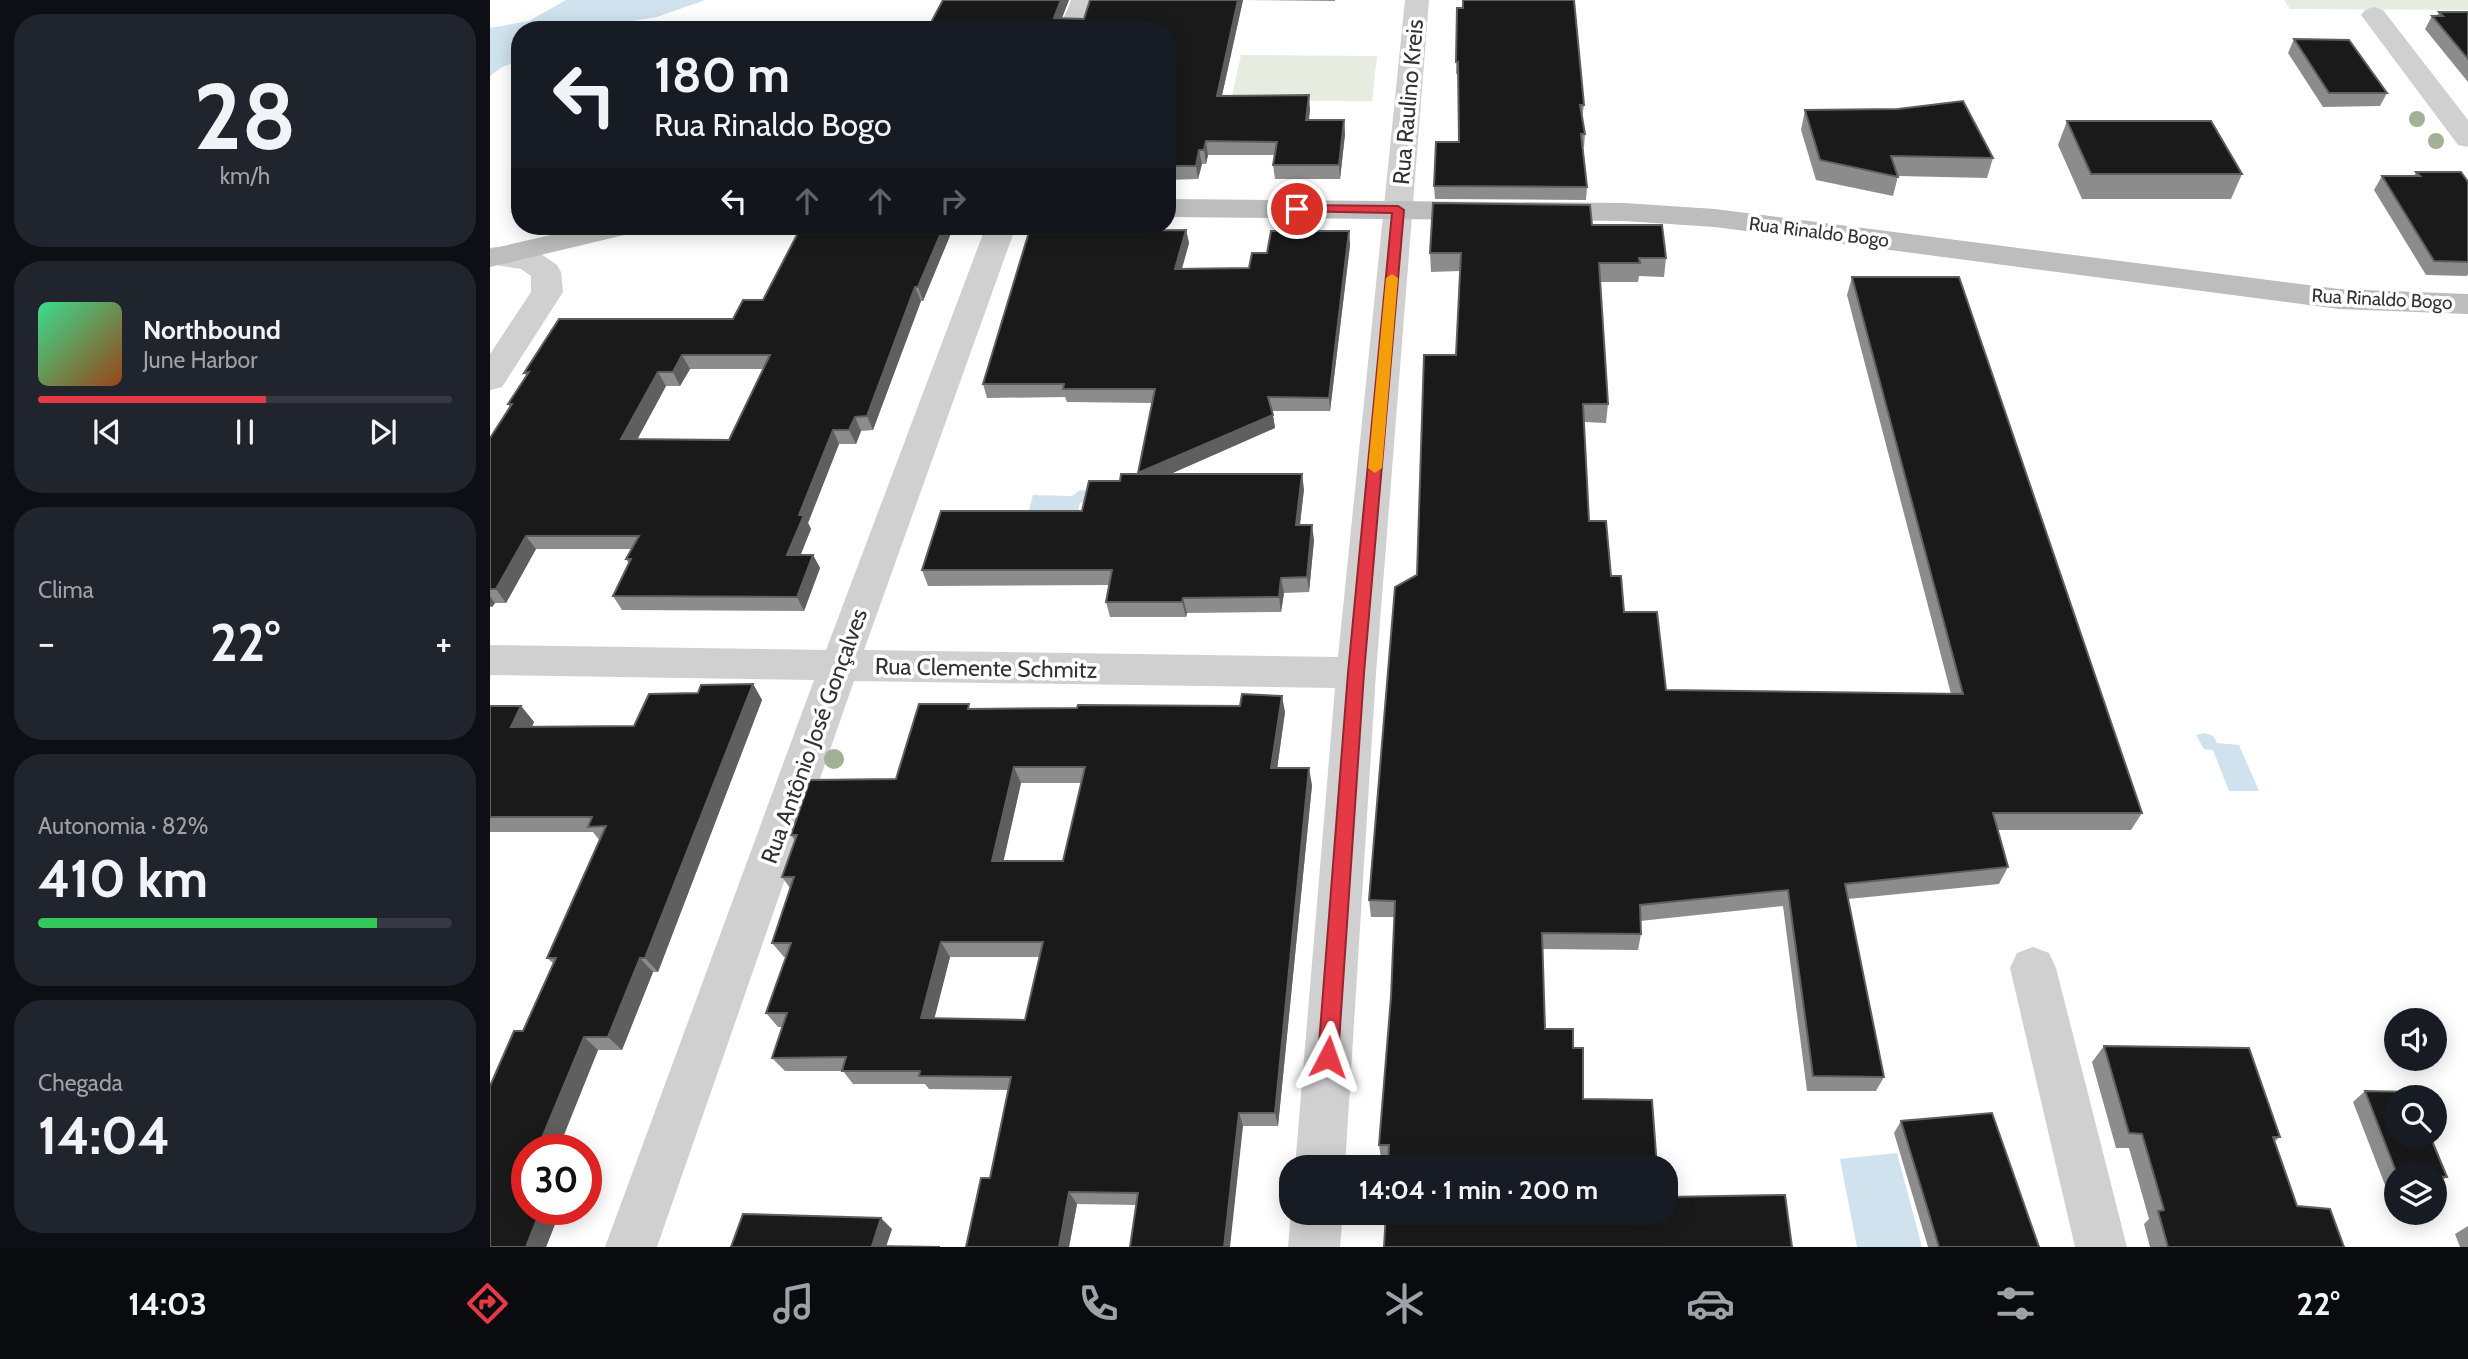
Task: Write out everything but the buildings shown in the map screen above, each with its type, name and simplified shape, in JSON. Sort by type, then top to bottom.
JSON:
[{"type":"main road","name":"Rua Rinaldo Bogo","points":[[1176,208],[1624,212],[1715,218],[2339,299],[2468,304]]},
{"type":"main road","points":[[493,257],[588,235]]},
{"type":"street","points":[[1075,21],[1083,0]]},
{"type":"street","name":"Rua Raulino Kreis","points":[[1321,1155],[1356,673],[1417,0]]},
{"type":"street","points":[[2374,15],[2468,139]]},
{"type":"street","name":"Rua Antônio José Gonçalves","points":[[631,1247],[839,666],[998,235]]},
{"type":"street","points":[[490,379],[547,292],[546,272],[530,261],[493,257]]},
{"type":"street","name":"Rua Clemente Schmitz","points":[[490,660],[1356,673]]},
{"type":"street","points":[[2033,968],[2101,1247]]},
{"type":"street","points":[[1314,1247],[1316,1225]]},
{"type":"shaded area","points":[[2284,0],[2468,0],[2468,10],[2290,9]]},
{"type":"shaded area","points":[[1241,55],[1377,56],[1372,101],[1231,100]]},
{"type":"water","points":[[566,0],[705,0],[657,17],[632,21],[529,21]]},
{"type":"water","points":[[511,24],[511,64],[490,76],[490,28]]},
{"type":"water","points":[[1080,490],[1090,491],[1087,501],[1080,503],[1077,514],[1028,513],[1033,495],[1072,496]]},
{"type":"water","points":[[2205,733],[2213,736],[2217,743],[2239,745],[2259,791],[2229,791],[2213,750],[2204,749],[2196,735]]},
{"type":"water","points":[[1897,1153],[1922,1247],[1857,1247],[1840,1159]]},
{"type":"slow traffic","points":[[1375,468],[1392,278]]},
{"type":"route","points":[[1297,209],[1398,210],[1356,673],[1328,1057]]}]
